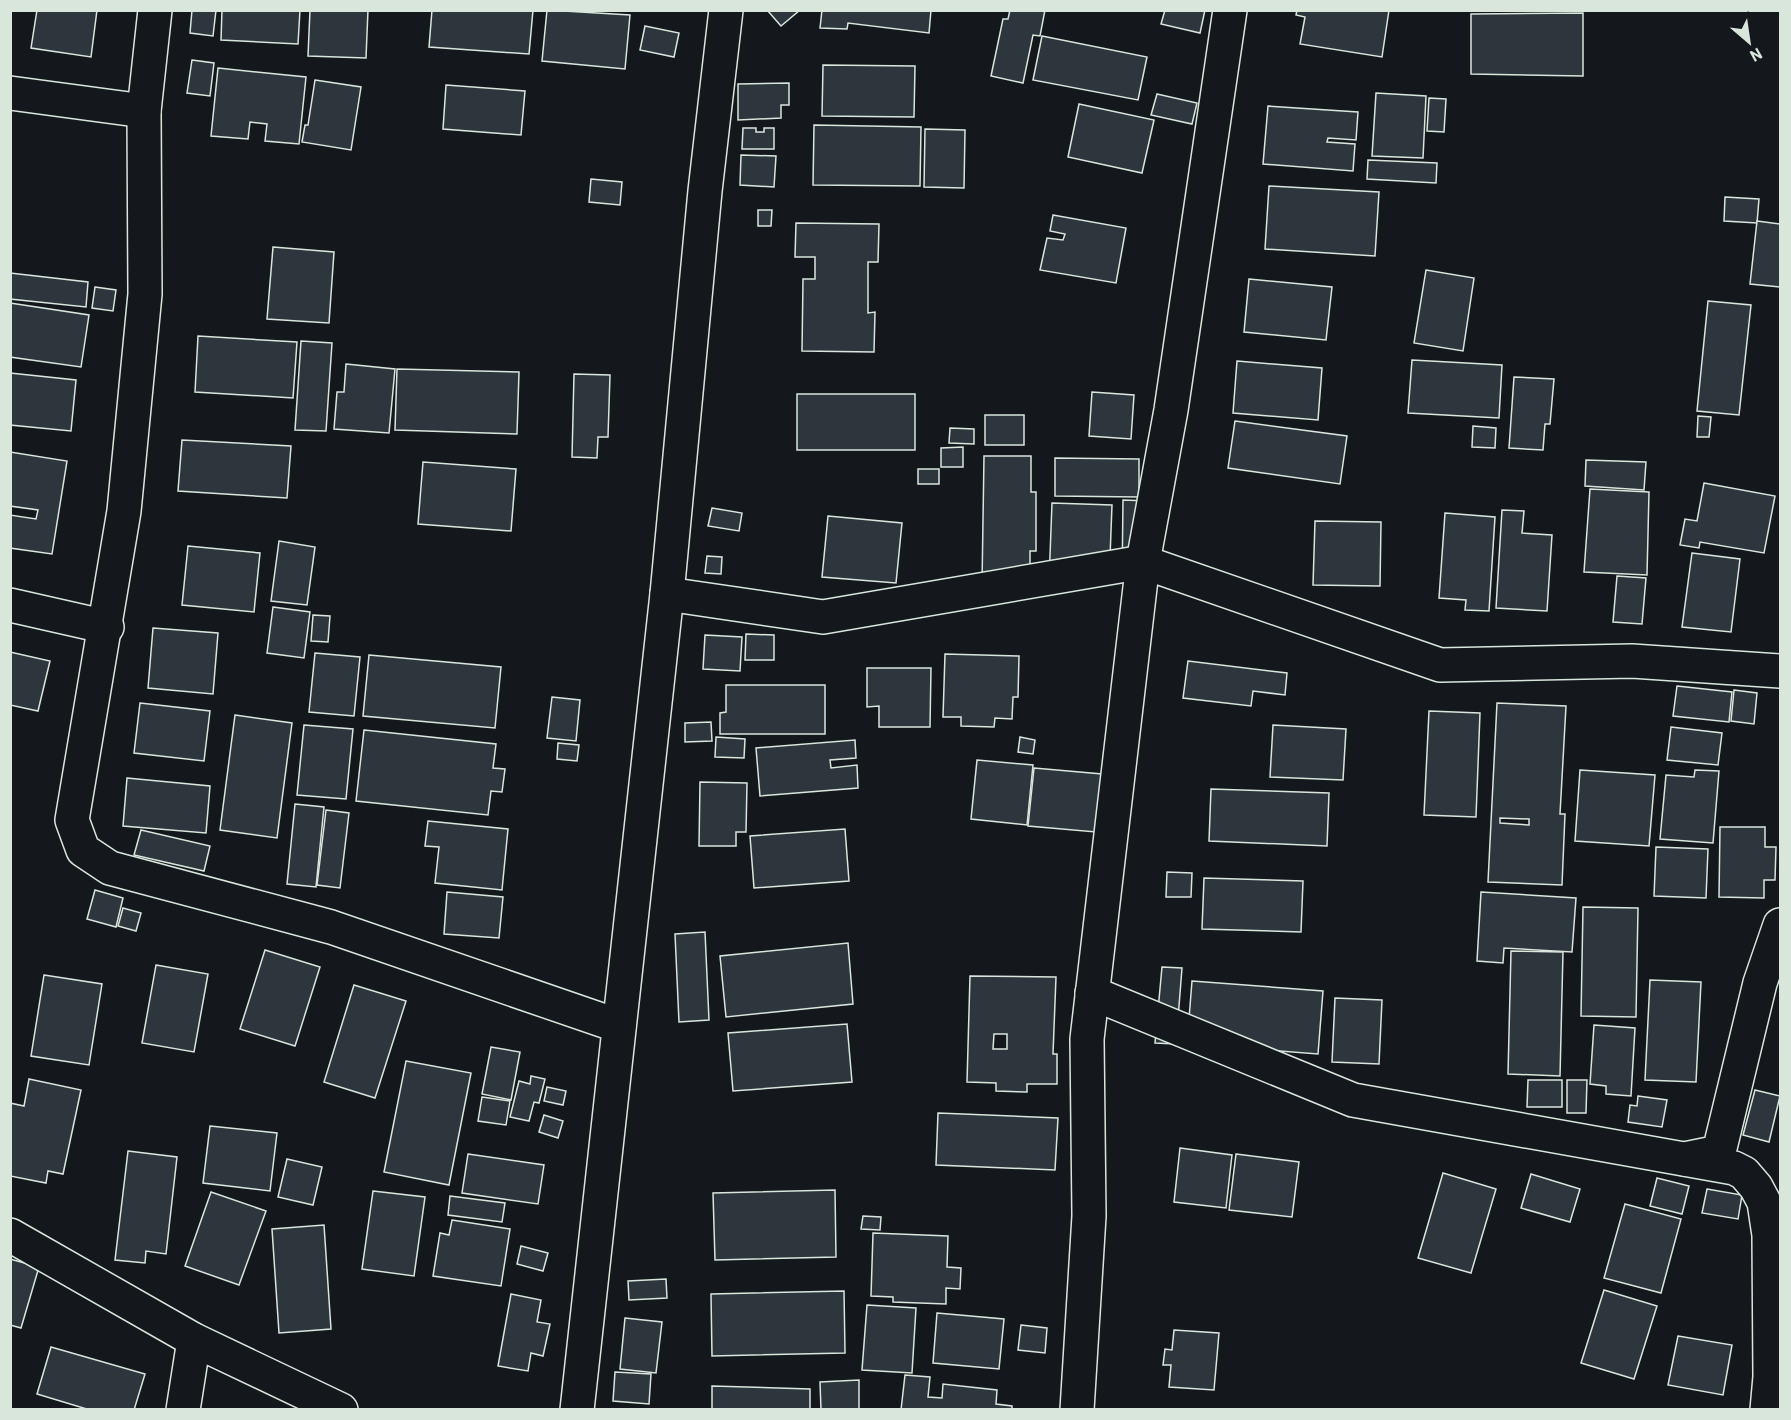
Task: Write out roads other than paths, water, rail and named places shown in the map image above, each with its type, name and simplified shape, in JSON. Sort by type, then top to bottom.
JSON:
[{"type":"street","points":[[155,10],[144,111],[145,294],[124,511],[107,627],[72,820],[83,850],[110,868],[331,927],[619,1026]]},
{"type":"street","points":[[577,1410],[667,594],[705,191],[726,10]]},
{"type":"street","points":[[1077,1410],[1089,1216],[1087,1039],[1092,993],[1143,562],[1172,410],[1230,10]]},
{"type":"street","points":[[10,93],[144,111]]},
{"type":"street","points":[[667,594],[823,616],[1143,562],[1440,665],[1632,661],[1780,671]]},
{"type":"street","points":[[10,605],[107,627]]},
{"type":"street","points":[[1680,1160],[1719,1152],[1760,983],[1780,925]]},
{"type":"street","points":[[1092,993],[1353,1100],[1734,1168],[1744,1173],[1764,1202],[1769,1235],[1770,1377],[1767,1410]]},
{"type":"street","points":[[10,1235],[194,1340],[341,1410]]},
{"type":"street","points":[[183,1410],[194,1340]]}]
